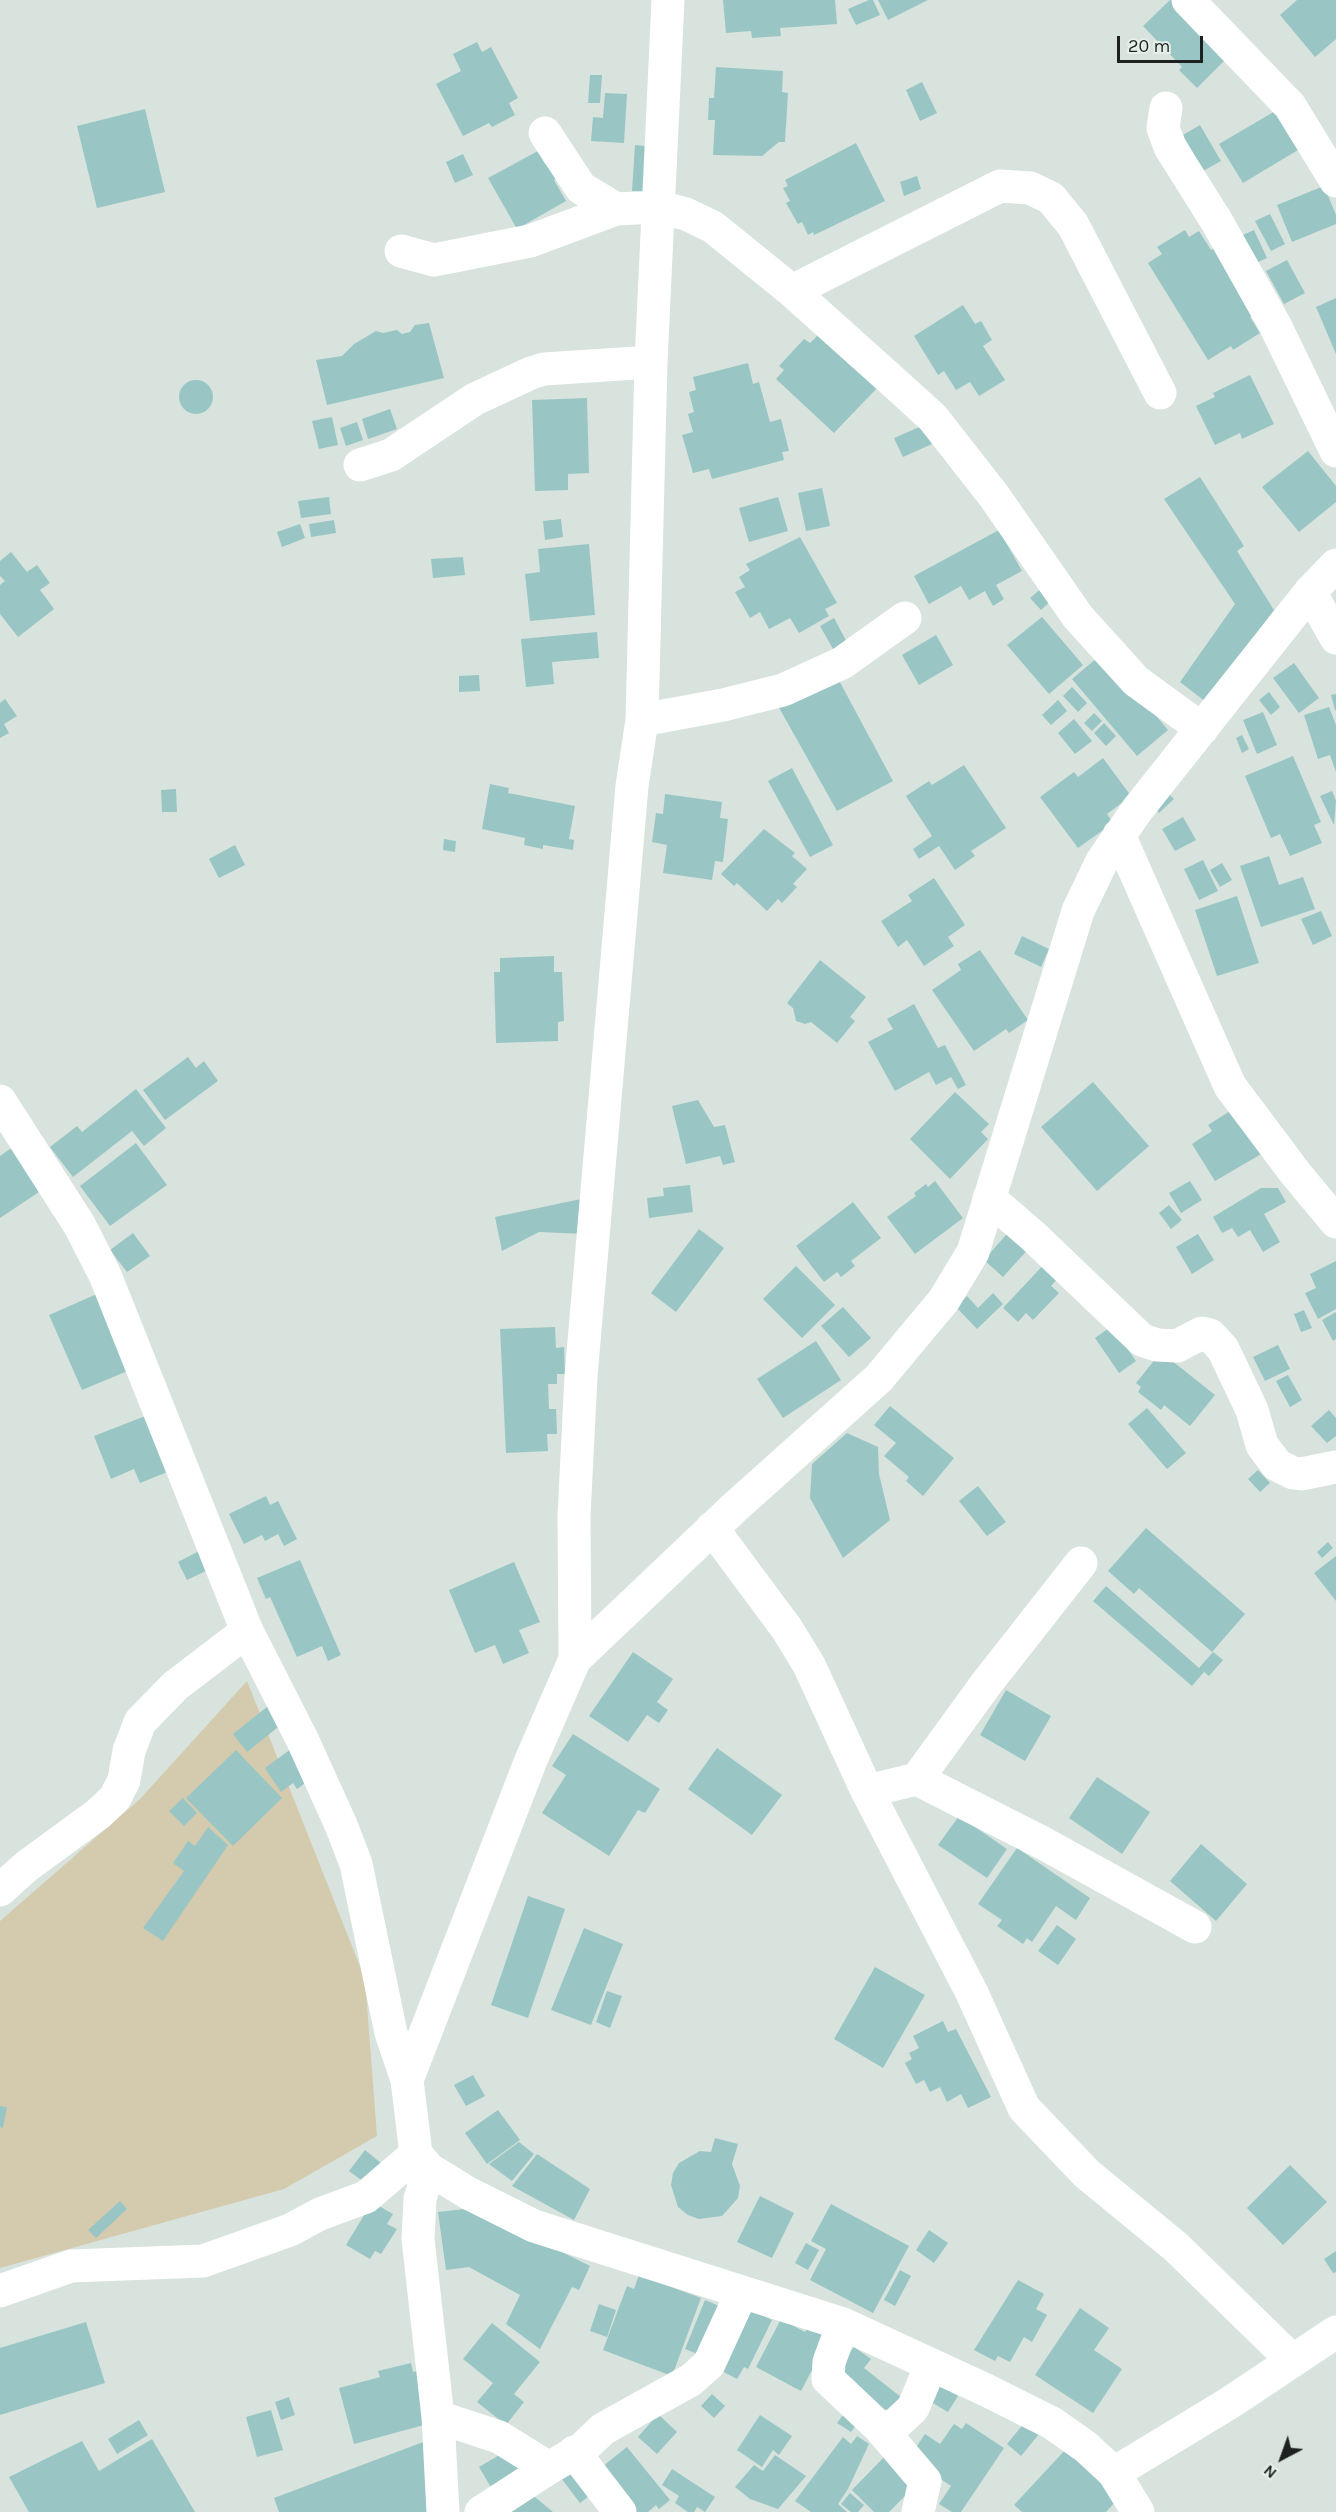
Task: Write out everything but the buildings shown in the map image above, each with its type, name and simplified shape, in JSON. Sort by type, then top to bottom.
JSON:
[{"type":"street","points":[[575,1659],[573,1516],[581,1376],[632,786],[642,720],[651,362],[668,0]]},
{"type":"street","points":[[1188,0],[1290,106],[1336,181]]},
{"type":"street","points":[[1166,108],[1163,128],[1170,147],[1217,222],[1269,315],[1336,451]]},
{"type":"street","points":[[545,133],[581,188],[616,208]]},
{"type":"street","points":[[792,291],[1000,186],[1030,188],[1051,198],[1072,225],[1160,393]]},
{"type":"street","points":[[401,251],[434,260],[509,246],[530,241],[616,208],[659,207],[686,214],[713,227],[792,291],[933,418],[994,496],[1078,617],[1136,681],[1202,729]]},
{"type":"street","points":[[360,465],[399,450],[475,399],[531,373],[544,369],[651,362]]},
{"type":"street","points":[[407,2079],[531,1760],[575,1659],[712,1528],[879,1378],[950,1290],[973,1252],[1078,911],[1102,861],[1119,835],[1310,592],[1336,565]]},
{"type":"street","points":[[1310,592],[1336,638]]},
{"type":"street","points":[[642,720],[723,705],[783,690],[842,663],[905,618]]},
{"type":"street","points":[[1119,835],[1230,1086],[1296,1174],[1336,1222]]},
{"type":"street","points":[[0,1101],[80,1226],[105,1275],[247,1631],[303,1741],[341,1824],[356,1864],[391,2032],[407,2079],[422,2162],[418,2239],[438,2417],[443,2512]]},
{"type":"street","points":[[989,1198],[1033,1236],[1142,1340],[1157,1345],[1177,1346],[1202,1333],[1210,1335],[1223,1349],[1252,1410],[1262,1445],[1270,1459],[1293,1473],[1322,1470]]},
{"type":"street","points":[[1322,1470],[1314,1481],[1336,1491]]},
{"type":"street","points":[[712,1528],[787,1629],[809,1665],[867,1791],[971,1991],[1024,2108],[1087,2174],[1176,2247],[1292,2360]]},
{"type":"street","points":[[918,1779],[986,1684],[1081,1563]]},
{"type":"street","points":[[0,1890],[27,1866],[98,1814],[115,1798],[124,1780],[129,1751],[140,1722],[175,1686],[247,1631]]},
{"type":"street","points":[[867,1791],[918,1779],[1043,1843],[1196,1927]]},
{"type":"street","points":[[0,2291],[71,2266],[204,2261],[290,2230],[320,2214],[366,2197],[422,2162]]},
{"type":"street","points":[[422,2162],[468,2193],[534,2226],[843,2324],[1052,2423],[1086,2447],[1114,2473],[1138,2512]]},
{"type":"street","points":[[481,2512],[562,2460],[603,2429],[691,2380],[709,2364],[742,2292]]},
{"type":"street","points":[[843,2324],[829,2362],[828,2379],[880,2428],[925,2481],[918,2512]]},
{"type":"street","points":[[1114,2473],[1231,2403],[1336,2332]]},
{"type":"street","points":[[880,2428],[895,2426],[913,2408],[931,2365]]},
{"type":"street","points":[[438,2417],[562,2460],[620,2512]]},
{"type":"shaded area","points":[[247,1681],[365,1979],[377,2136],[284,2189],[0,2268],[0,1921],[140,1799]]}]
